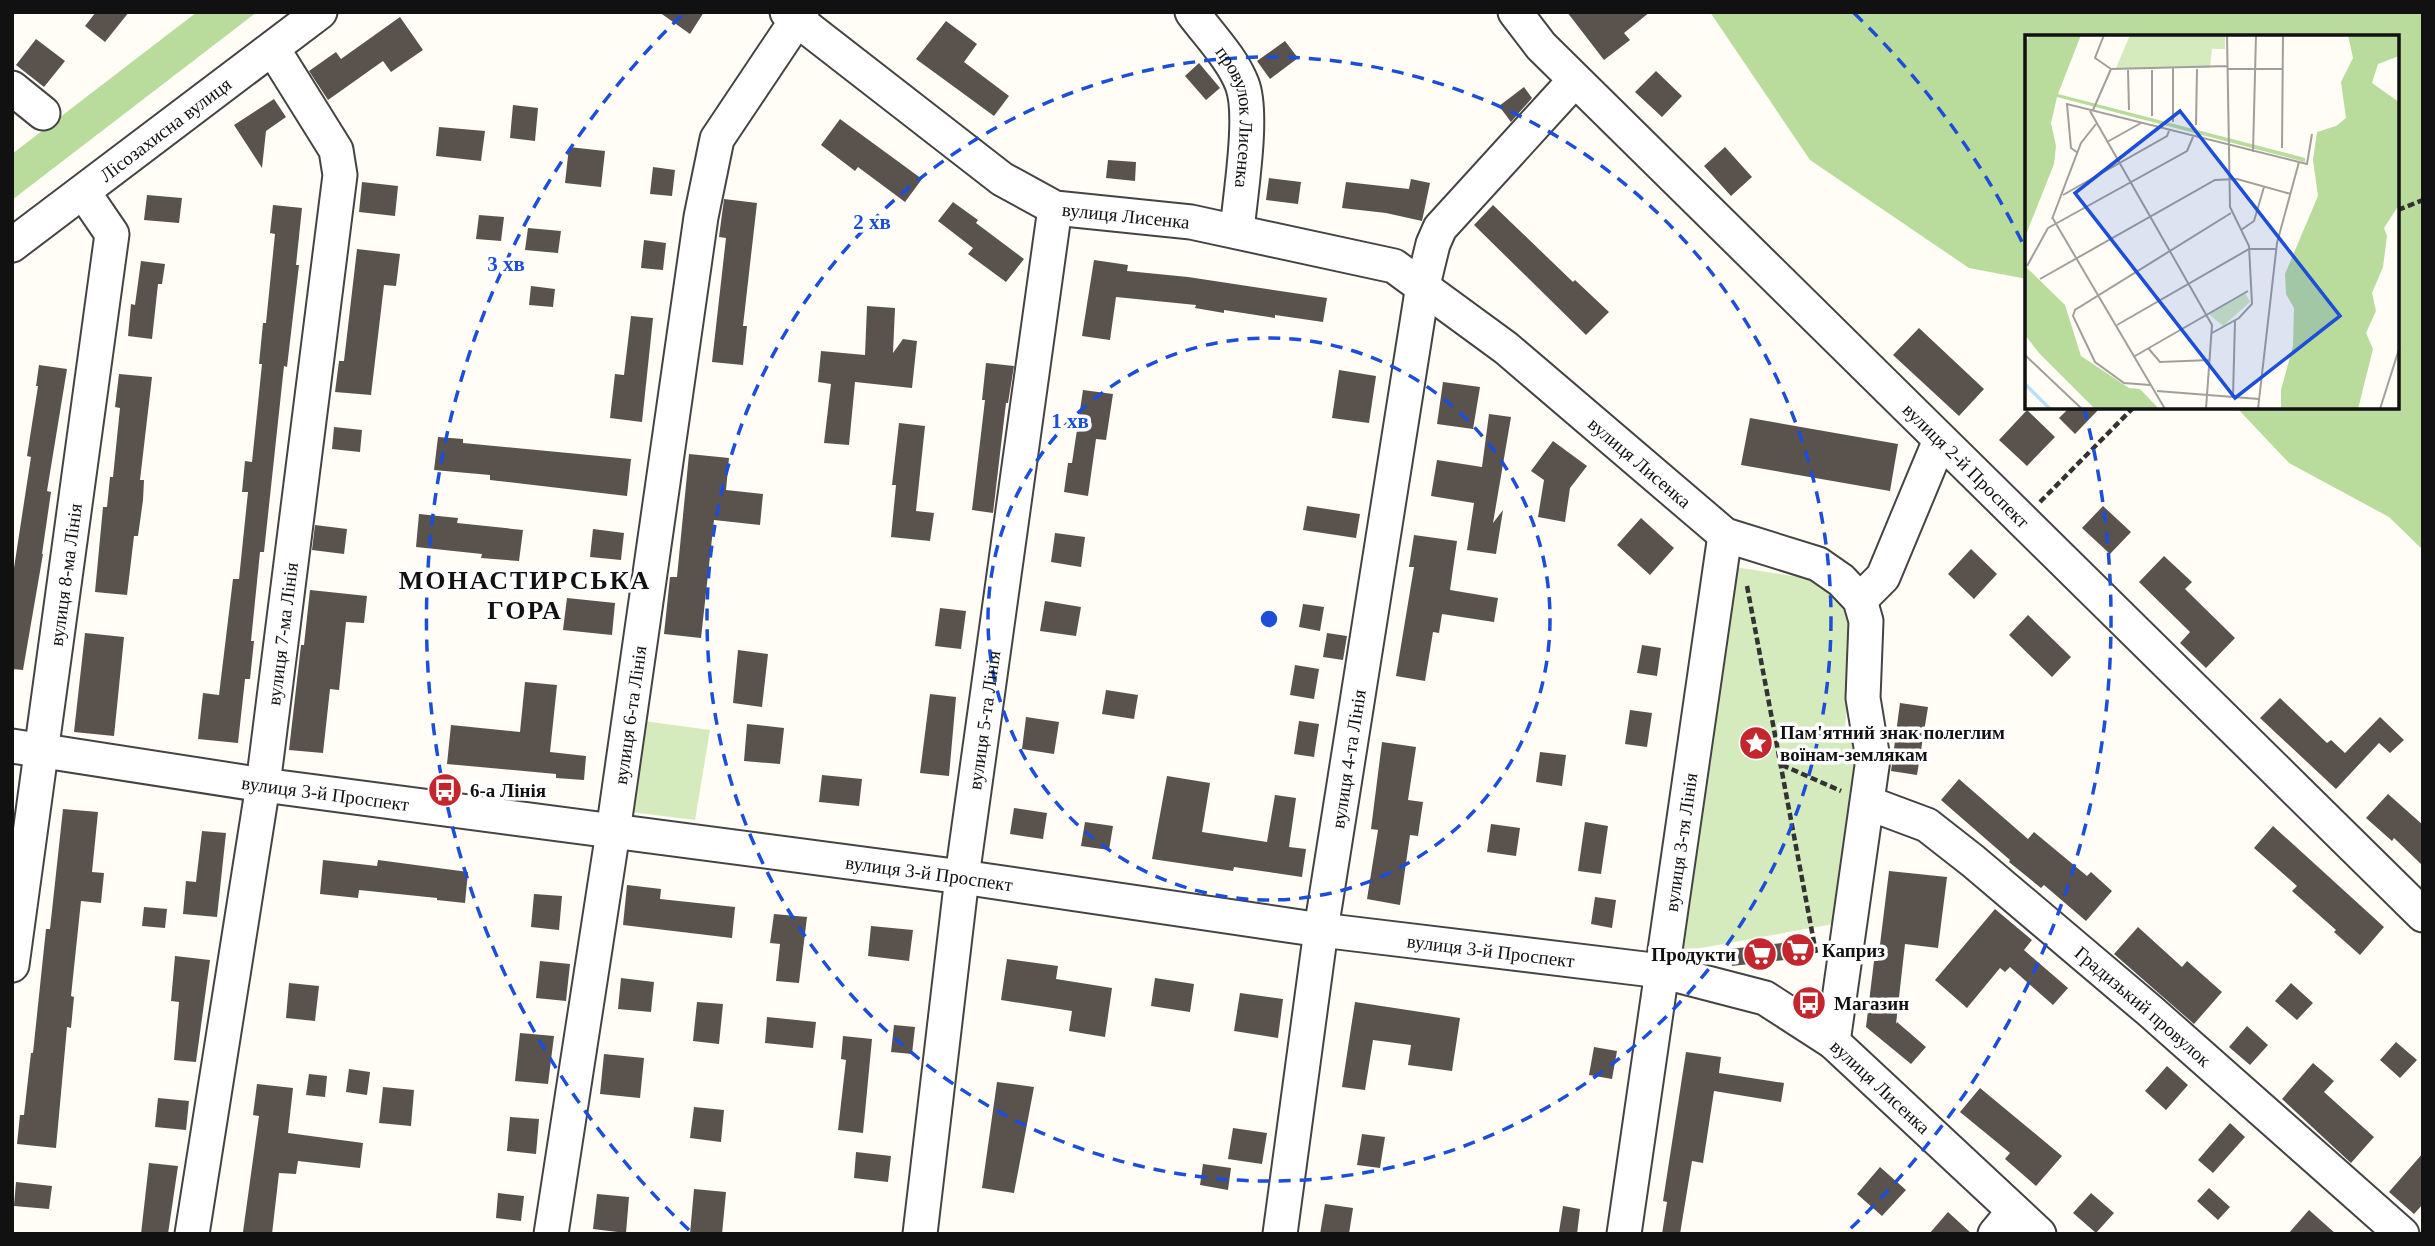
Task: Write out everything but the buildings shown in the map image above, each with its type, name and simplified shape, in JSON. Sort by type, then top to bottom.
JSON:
[{"type":"street","name":"Лісозахисна вулиця","points":[[12,245],[320,12]]},
{"type":"street","name":"провулок Лисенка","points":[[1192,12],[1231,64],[1243,85],[1247,117],[1237,231]]},
{"type":"street","name":"вулиця 2-й Проспект","points":[[1515,12],[1541,46],[1575,80],[2423,915]]},
{"type":"street","name":"вулиця Лисенка","points":[[795,15],[1002,179],[1055,208],[1191,222],[1395,266],[1506,348],[1732,538],[1818,564],[1841,580],[1860,600],[1866,621],[1863,698],[1873,759],[1833,1042],[2005,1222],[2039,1234]]},
{"type":"street","name":"вулиця 6-та Лінія","points":[[551,1234],[699,231],[717,139],[795,15]]},
{"type":"street","name":"вулиця 7-ма Лінія","points":[[192,1234],[263,785],[340,175],[336,150],[273,49]]},
{"type":"street","name":"вулиця 4-та Лінія","points":[[1280,1234],[1321,930],[1423,285],[1433,244],[1440,228],[1575,80]]},
{"type":"street","points":[[12,89],[43,113]]},
{"type":"street","name":"вулиця 8-ма Лінія","points":[[12,965],[27,749],[112,234],[84,193]]},
{"type":"street","name":"вулиця 5-та Лінія","points":[[920,1234],[962,877],[1055,208]]},
{"type":"street","points":[[1860,600],[1883,577],[1940,439]]},
{"type":"street","name":"вулиця 3-тя Лінія","points":[[1624,1234],[1661,971],[1732,538]]},
{"type":"street","name":"вулиця 3-й Проспект","points":[[27,749],[263,785],[962,877],[1321,930],[1661,971],[1765,998],[1833,1042]]},
{"type":"street","name":"Градизький провулок","points":[[1868,803],[1927,825],[1973,861],[2149,1010],[2402,1234]]},
{"type":"path","points":[[2400,209],[2423,200]]},
{"type":"path","points":[[2022,520],[2131,410]]},
{"type":"path","points":[[1732,538],[1781,765],[1818,963]]},
{"type":"path","points":[[1781,765],[1868,803]]},
{"type":"green space","points":[[197,12],[257,12],[12,200],[12,154]]},
{"type":"green space","points":[[1710,12],[2423,12],[2423,550],[2389,517],[2289,463],[2239,410],[2400,410],[2400,35],[2025,35],[2025,279],[1969,268],[1810,160]]},
{"type":"green space","points":[[1728,566],[1819,580],[1854,612],[1845,729],[1862,744],[1839,923],[1673,953]]},
{"type":"green space","points":[[644,721],[710,730],[695,820],[631,812]]},
{"type":"place","name":"Пам'ятний знак полеглим воїнам-землякам","points":[[1756,743]]},
{"type":"place","name":"6-а Лінія","points":[[445,790]]},
{"type":"place","name":"Каприз","points":[[1798,950]]},
{"type":"place","name":"Продукти","points":[[1760,954]]},
{"type":"place","name":"Магазин","points":[[1809,1003]]},
{"type":"district","name":"МОНАСТИРСЬКА ГОРА","points":[[525,595]]}]
